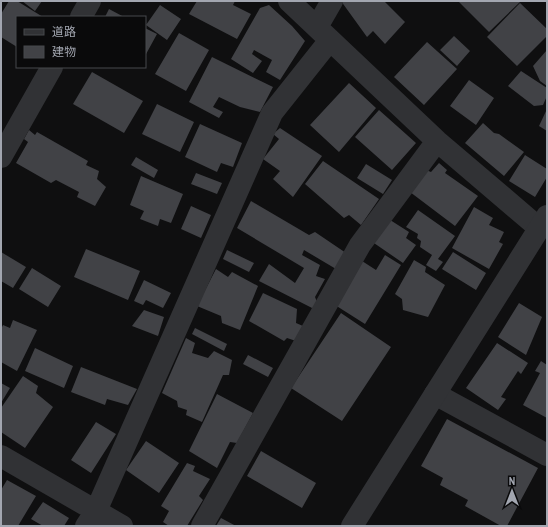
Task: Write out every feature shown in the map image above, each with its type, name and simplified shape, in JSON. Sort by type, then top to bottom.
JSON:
[{"type":"street","points":[[82,16],[90,1]]},
{"type":"street","points":[[289,1],[437,141],[545,219],[352,526]]},
{"type":"street","points":[[91,518],[272,113],[324,33],[332,1]]},
{"type":"street","points":[[1,157],[51,68]]},
{"type":"street","points":[[202,526],[360,245],[437,141]]},
{"type":"street","points":[[435,394],[547,455]]},
{"type":"street","points":[[1,456],[91,518],[122,526]]},
{"type":"building","points":[[9,1],[17,1],[41,16],[16,16],[16,46],[1,37],[1,14]]},
{"type":"building","points":[[22,1],[42,1],[35,11]]},
{"type":"building","points":[[197,1],[235,1],[233,5],[251,14],[237,39],[189,14]]},
{"type":"building","points":[[341,1],[384,1],[405,22],[385,44],[373,31],[367,37]]},
{"type":"building","points":[[458,1],[519,1],[520,2],[489,32]]},
{"type":"building","points":[[520,3],[547,29],[547,36],[517,66],[487,37]]},
{"type":"building","points":[[160,5],[181,19],[167,40],[146,25]]},
{"type":"building","points":[[269,5],[292,26],[305,41],[280,80],[266,72],[272,60],[254,50],[252,54],[262,61],[253,73],[231,59],[260,8]]},
{"type":"building","points":[[109,9],[122,16],[106,16]]},
{"type":"building","points":[[146,28],[157,34],[146,54]]},
{"type":"building","points":[[179,33],[209,50],[186,91],[155,74]]},
{"type":"building","points":[[454,36],[470,51],[457,66],[440,50]]},
{"type":"building","points":[[427,42],[457,69],[424,105],[394,77]]},
{"type":"building","points":[[547,50],[547,86],[540,81],[533,66]]},
{"type":"building","points":[[212,57],[273,87],[260,112],[240,107],[219,97],[213,107],[223,112],[219,118],[189,102]]},
{"type":"building","points":[[521,71],[547,88],[547,96],[543,105],[534,106],[508,86]]},
{"type":"building","points":[[92,72],[143,101],[124,133],[73,104]]},
{"type":"building","points":[[469,80],[494,98],[476,125],[450,106]]},
{"type":"building","points":[[349,83],[376,108],[339,152],[310,125]]},
{"type":"building","points":[[157,104],[194,122],[180,152],[142,134]]},
{"type":"building","points":[[547,109],[547,131],[539,126]]},
{"type":"building","points":[[379,110],[416,143],[392,170],[355,137]]},
{"type":"building","points":[[483,123],[494,133],[499,134],[524,152],[504,176],[465,143]]},
{"type":"building","points":[[200,124],[242,143],[233,167],[221,163],[217,172],[185,157]]},
{"type":"building","points":[[280,128],[322,156],[293,197],[273,179],[280,171],[263,159],[279,139],[273,134]]},
{"type":"building","points":[[29,130],[35,135],[37,132],[88,161],[86,165],[99,171],[97,179],[106,187],[95,206],[77,197],[79,192],[56,180],[51,183],[16,163],[28,142],[24,139]]},
{"type":"building","points":[[525,155],[547,169],[547,177],[535,197],[509,181]]},
{"type":"building","points":[[136,157],[158,170],[154,178],[131,165]]},
{"type":"building","points":[[323,161],[379,199],[361,225],[349,215],[344,218],[305,184]]},
{"type":"building","points":[[439,163],[447,170],[445,173],[478,196],[455,226],[410,192],[426,170],[431,172]]},
{"type":"building","points":[[366,164],[392,180],[383,194],[357,178]]},
{"type":"building","points":[[196,173],[222,183],[217,194],[191,184]]},
{"type":"building","points":[[141,176],[183,194],[171,223],[160,219],[158,226],[140,219],[144,211],[130,205]]},
{"type":"building","points":[[251,201],[309,235],[315,232],[346,253],[336,269],[304,250],[302,255],[320,265],[316,276],[325,279],[315,297],[317,302],[314,309],[259,281],[269,264],[295,283],[304,268],[237,228]]},
{"type":"building","points":[[191,206],[211,215],[201,238],[181,229]]},
{"type":"building","points":[[474,207],[493,218],[489,225],[504,232],[499,242],[503,244],[489,269],[452,248]]},
{"type":"building","points":[[418,210],[455,236],[438,259],[443,262],[436,271],[426,265],[432,255],[420,247],[421,241],[417,238],[418,234],[406,227]]},
{"type":"building","points":[[387,218],[409,232],[406,238],[416,245],[403,263],[371,241]]},
{"type":"building","points":[[86,249],[140,271],[128,300],[74,277]]},
{"type":"building","points":[[227,250],[254,263],[249,272],[223,259]]},
{"type":"building","points":[[1,252],[26,267],[13,288],[1,281]]},
{"type":"building","points":[[453,252],[486,273],[476,290],[442,269]]},
{"type":"building","points":[[385,255],[401,265],[365,324],[335,305],[362,261],[376,270]]},
{"type":"building","points":[[414,260],[426,267],[425,272],[445,285],[428,317],[403,310],[402,299],[395,294]]},
{"type":"building","points":[[32,268],[61,286],[48,307],[19,289]]},
{"type":"building","points":[[216,269],[228,277],[232,272],[258,286],[240,330],[222,323],[221,316],[197,306]]},
{"type":"building","points":[[144,280],[171,293],[163,308],[146,300],[143,305],[134,301]]},
{"type":"building","points":[[263,293],[297,309],[296,323],[303,326],[296,341],[287,338],[284,341],[249,321]]},
{"type":"building","points":[[519,303],[542,317],[526,355],[498,337]]},
{"type":"building","points":[[144,310],[164,317],[158,336],[132,326]]},
{"type":"building","points":[[341,313],[391,347],[342,421],[291,388]]},
{"type":"building","points":[[13,320],[37,330],[17,371],[1,362],[1,329],[3,325],[10,328]]},
{"type":"building","points":[[195,328],[227,344],[224,351],[192,334]]},
{"type":"building","points":[[186,338],[195,343],[192,353],[208,358],[214,351],[232,360],[229,375],[223,375],[202,422],[186,415],[187,410],[178,407],[177,401],[162,393]]},
{"type":"building","points":[[497,343],[528,363],[521,374],[518,371],[501,397],[506,399],[498,410],[466,388]]},
{"type":"building","points":[[35,348],[73,366],[64,388],[25,371]]},
{"type":"building","points":[[248,355],[273,368],[268,377],[243,364]]},
{"type":"building","points":[[541,361],[547,365],[547,418],[523,405],[540,373],[535,371]]},
{"type":"building","points":[[81,367],[137,389],[128,405],[107,399],[105,405],[71,392]]},
{"type":"building","points":[[23,376],[38,386],[36,393],[53,407],[25,448],[1,432],[1,408]]},
{"type":"building","points":[[1,383],[10,388],[1,403]]},
{"type":"building","points":[[217,394],[253,413],[237,443],[230,442],[217,468],[189,451]]},
{"type":"building","points":[[447,419],[538,468],[507,526],[501,526],[465,506],[468,500],[440,485],[443,478],[421,466]]},
{"type":"building","points":[[96,422],[116,434],[91,473],[71,460]]},
{"type":"building","points":[[146,441],[179,463],[159,493],[126,470]]},
{"type":"building","points":[[261,451],[316,483],[302,508],[247,476]]},
{"type":"building","points":[[187,463],[195,466],[193,471],[210,479],[199,496],[203,500],[187,526],[169,526],[163,522],[169,511],[161,506]]},
{"type":"building","points":[[7,480],[36,496],[18,526],[1,526],[1,490]]},
{"type":"building","points":[[43,502],[69,518],[64,526],[43,526],[31,519]]},
{"type":"building","points":[[221,518],[236,526],[216,526]]}]
